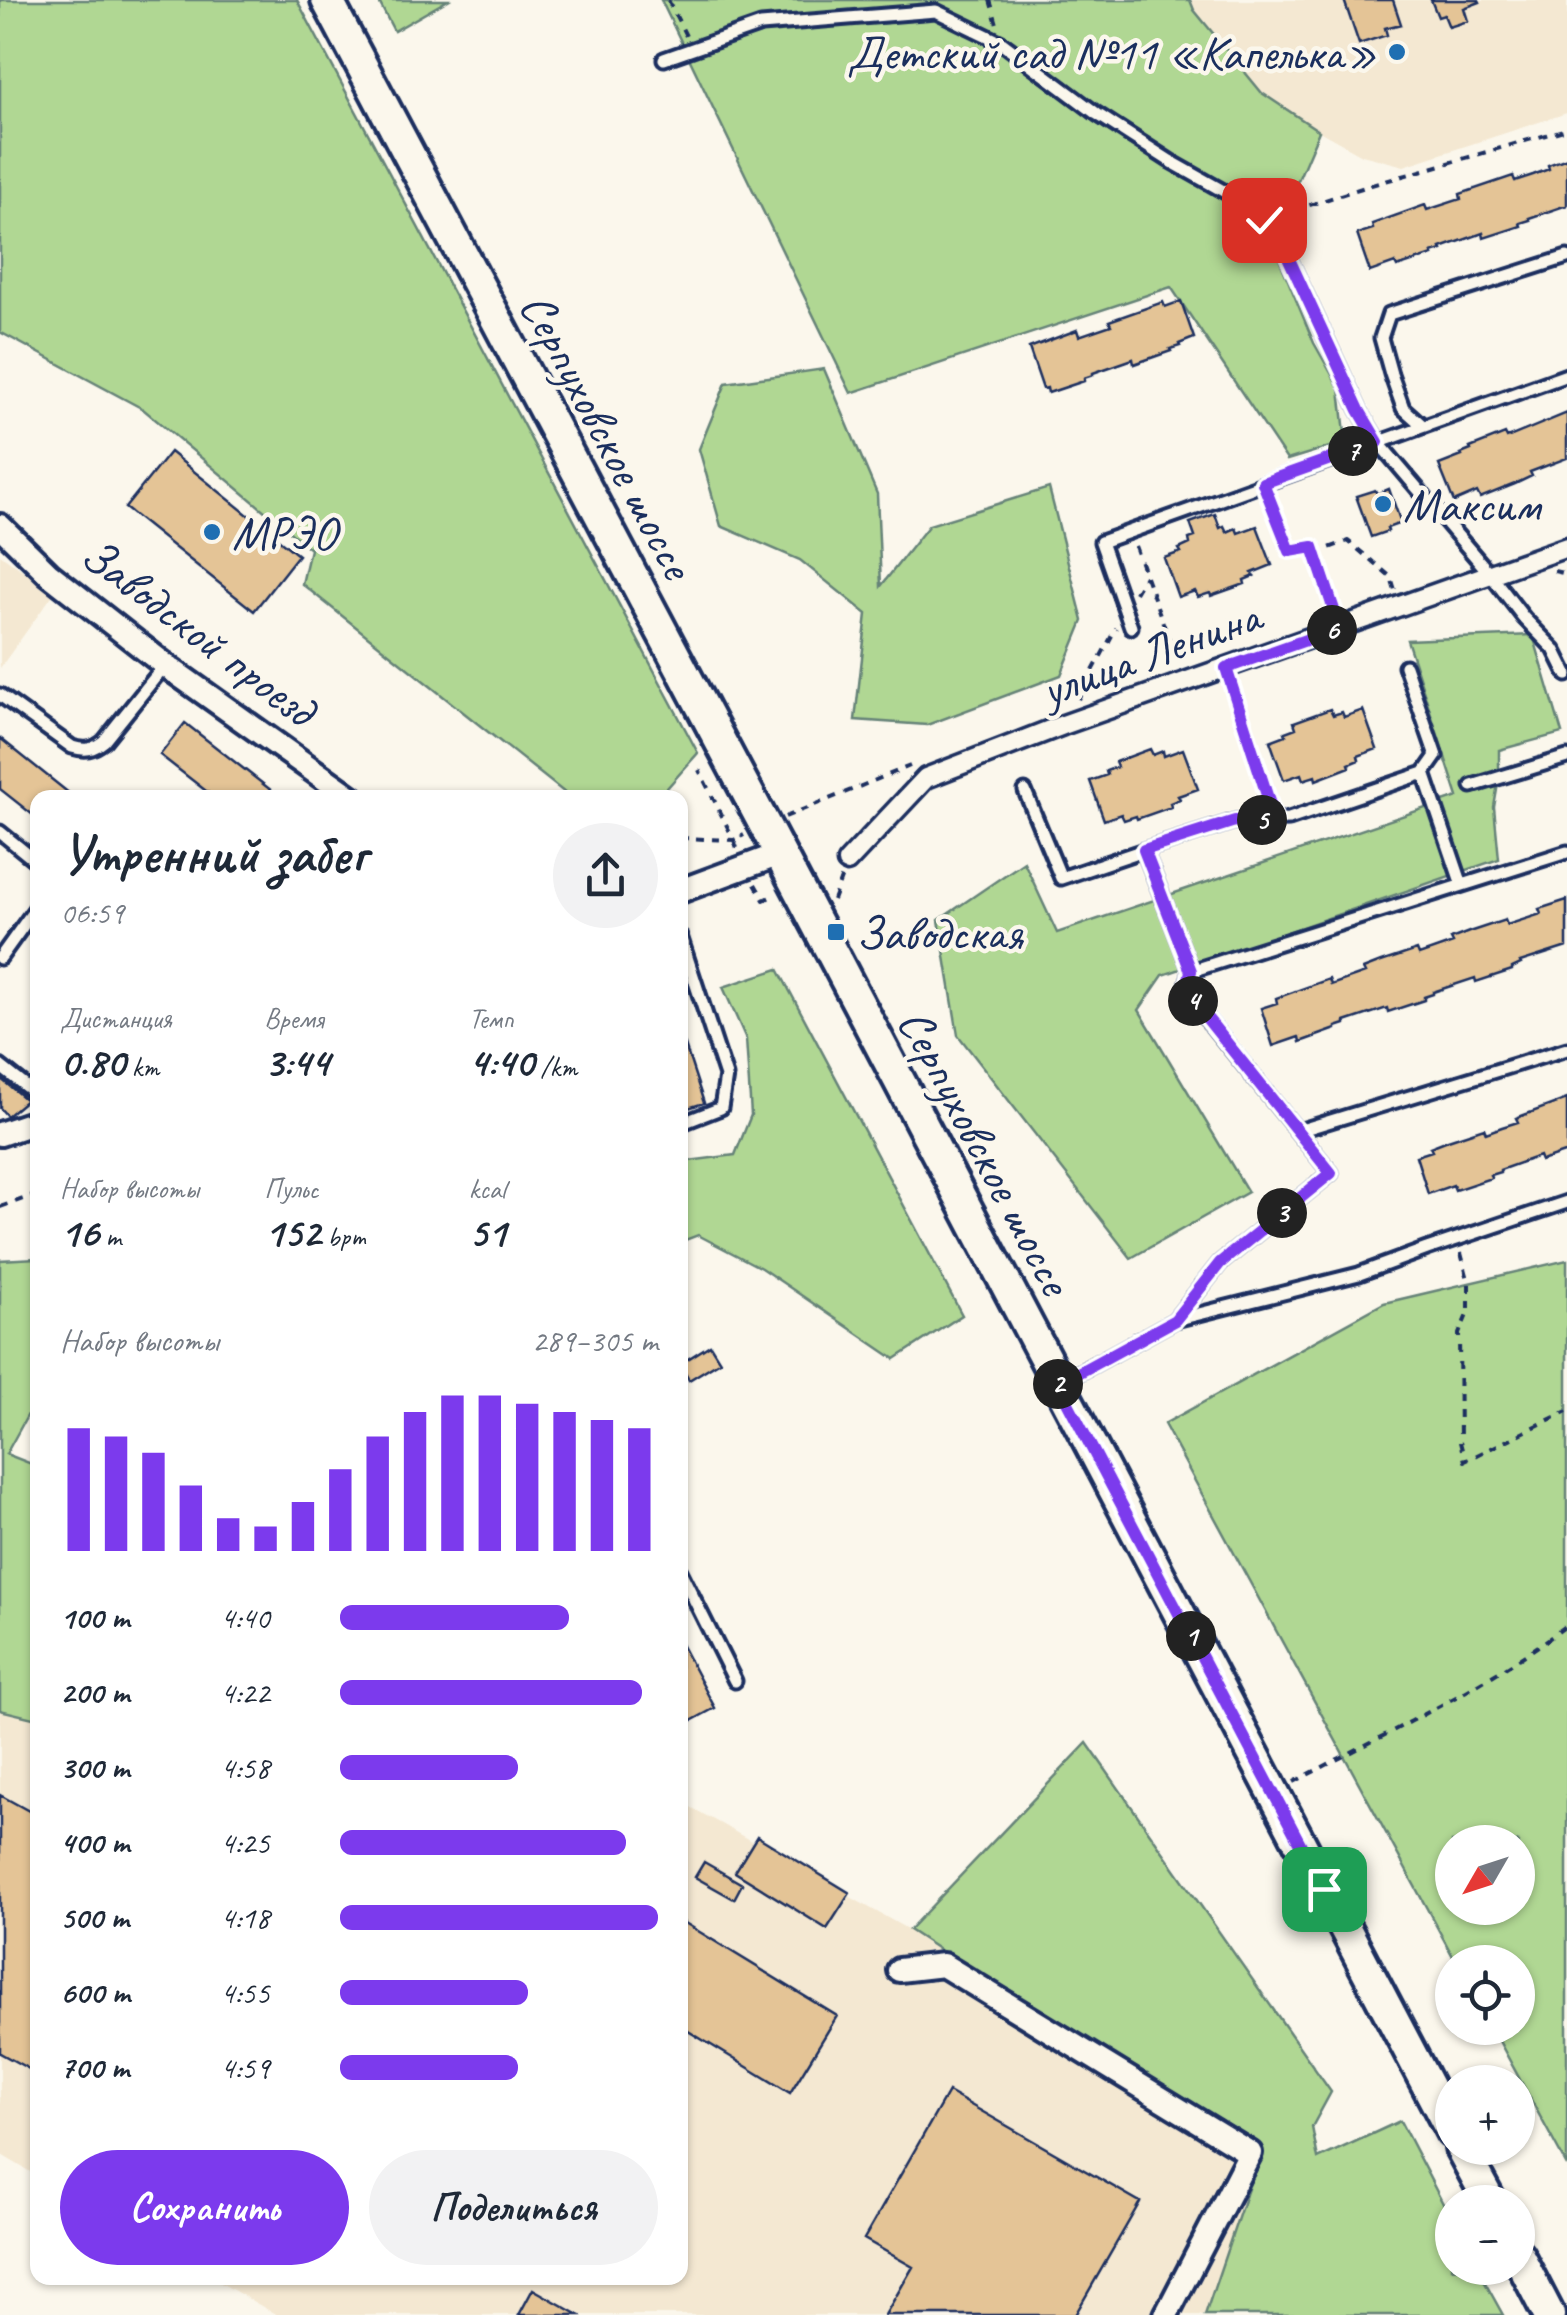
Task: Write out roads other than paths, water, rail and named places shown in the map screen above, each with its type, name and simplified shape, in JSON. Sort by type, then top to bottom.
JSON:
[{"type":"main road","name":"Серпуховское шоссе","points":[[327,0],[1435,2100]]},
{"type":"main road","points":[[1534,2285],[1549,2315]]},
{"type":"street","name":"Заводской проезд","points":[[0,526],[49,574],[164,664],[341,790]]},
{"type":"street","name":"улица Ленина","points":[[847,862],[926,778],[1064,725],[1567,547]]},
{"type":"street","points":[[688,888],[780,854]]},
{"type":"street","points":[[0,1134],[30,1124]]},
{"type":"street","points":[[899,1970],[943,1965],[1250,2153],[1166,2315]]},
{"type":"lane","points":[[664,59],[761,24],[936,12],[1002,43],[1097,114],[1250,206],[1276,231],[1359,410],[1378,442],[1554,650],[1567,675]]},
{"type":"lane","points":[[1423,426],[1403,408],[1391,374],[1382,338],[1390,314],[1567,257]]},
{"type":"lane","points":[[1124,626],[1100,542],[1567,375]]},
{"type":"lane","points":[[0,695],[72,747],[96,748],[164,664]]},
{"type":"lane","points":[[1025,791],[1061,878],[1235,821],[1289,819],[1424,773],[1436,756],[1406,666]]},
{"type":"lane","points":[[1472,786],[1567,757]]},
{"type":"lane","points":[[1424,773],[1462,885]]},
{"type":"lane","points":[[0,832],[30,856]]},
{"type":"lane","points":[[1144,850],[1191,971],[1186,992],[1331,1173],[1220,1263],[1175,1320]]},
{"type":"lane","points":[[1191,971],[1567,852]]},
{"type":"lane","points":[[0,958],[30,917]]},
{"type":"lane","points":[[688,960],[726,1076],[721,1108],[688,1121]]},
{"type":"lane","points":[[1298,1131],[1567,1049]]},
{"type":"lane","points":[[0,1066],[30,1090]]},
{"type":"lane","points":[[1058,1384],[1175,1320],[1359,1274],[1567,1202]]},
{"type":"lane","points":[[688,1587],[735,1681]]},
{"type":"place","name":"Детский сад №11 «Капелька»","points":[[1397,52]]},
{"type":"place","name":"Максим","points":[[1383,504]]},
{"type":"place","name":"МРЭО","points":[[212,532]]},
{"type":"place","name":"Заводская","points":[[836,932]]}]
